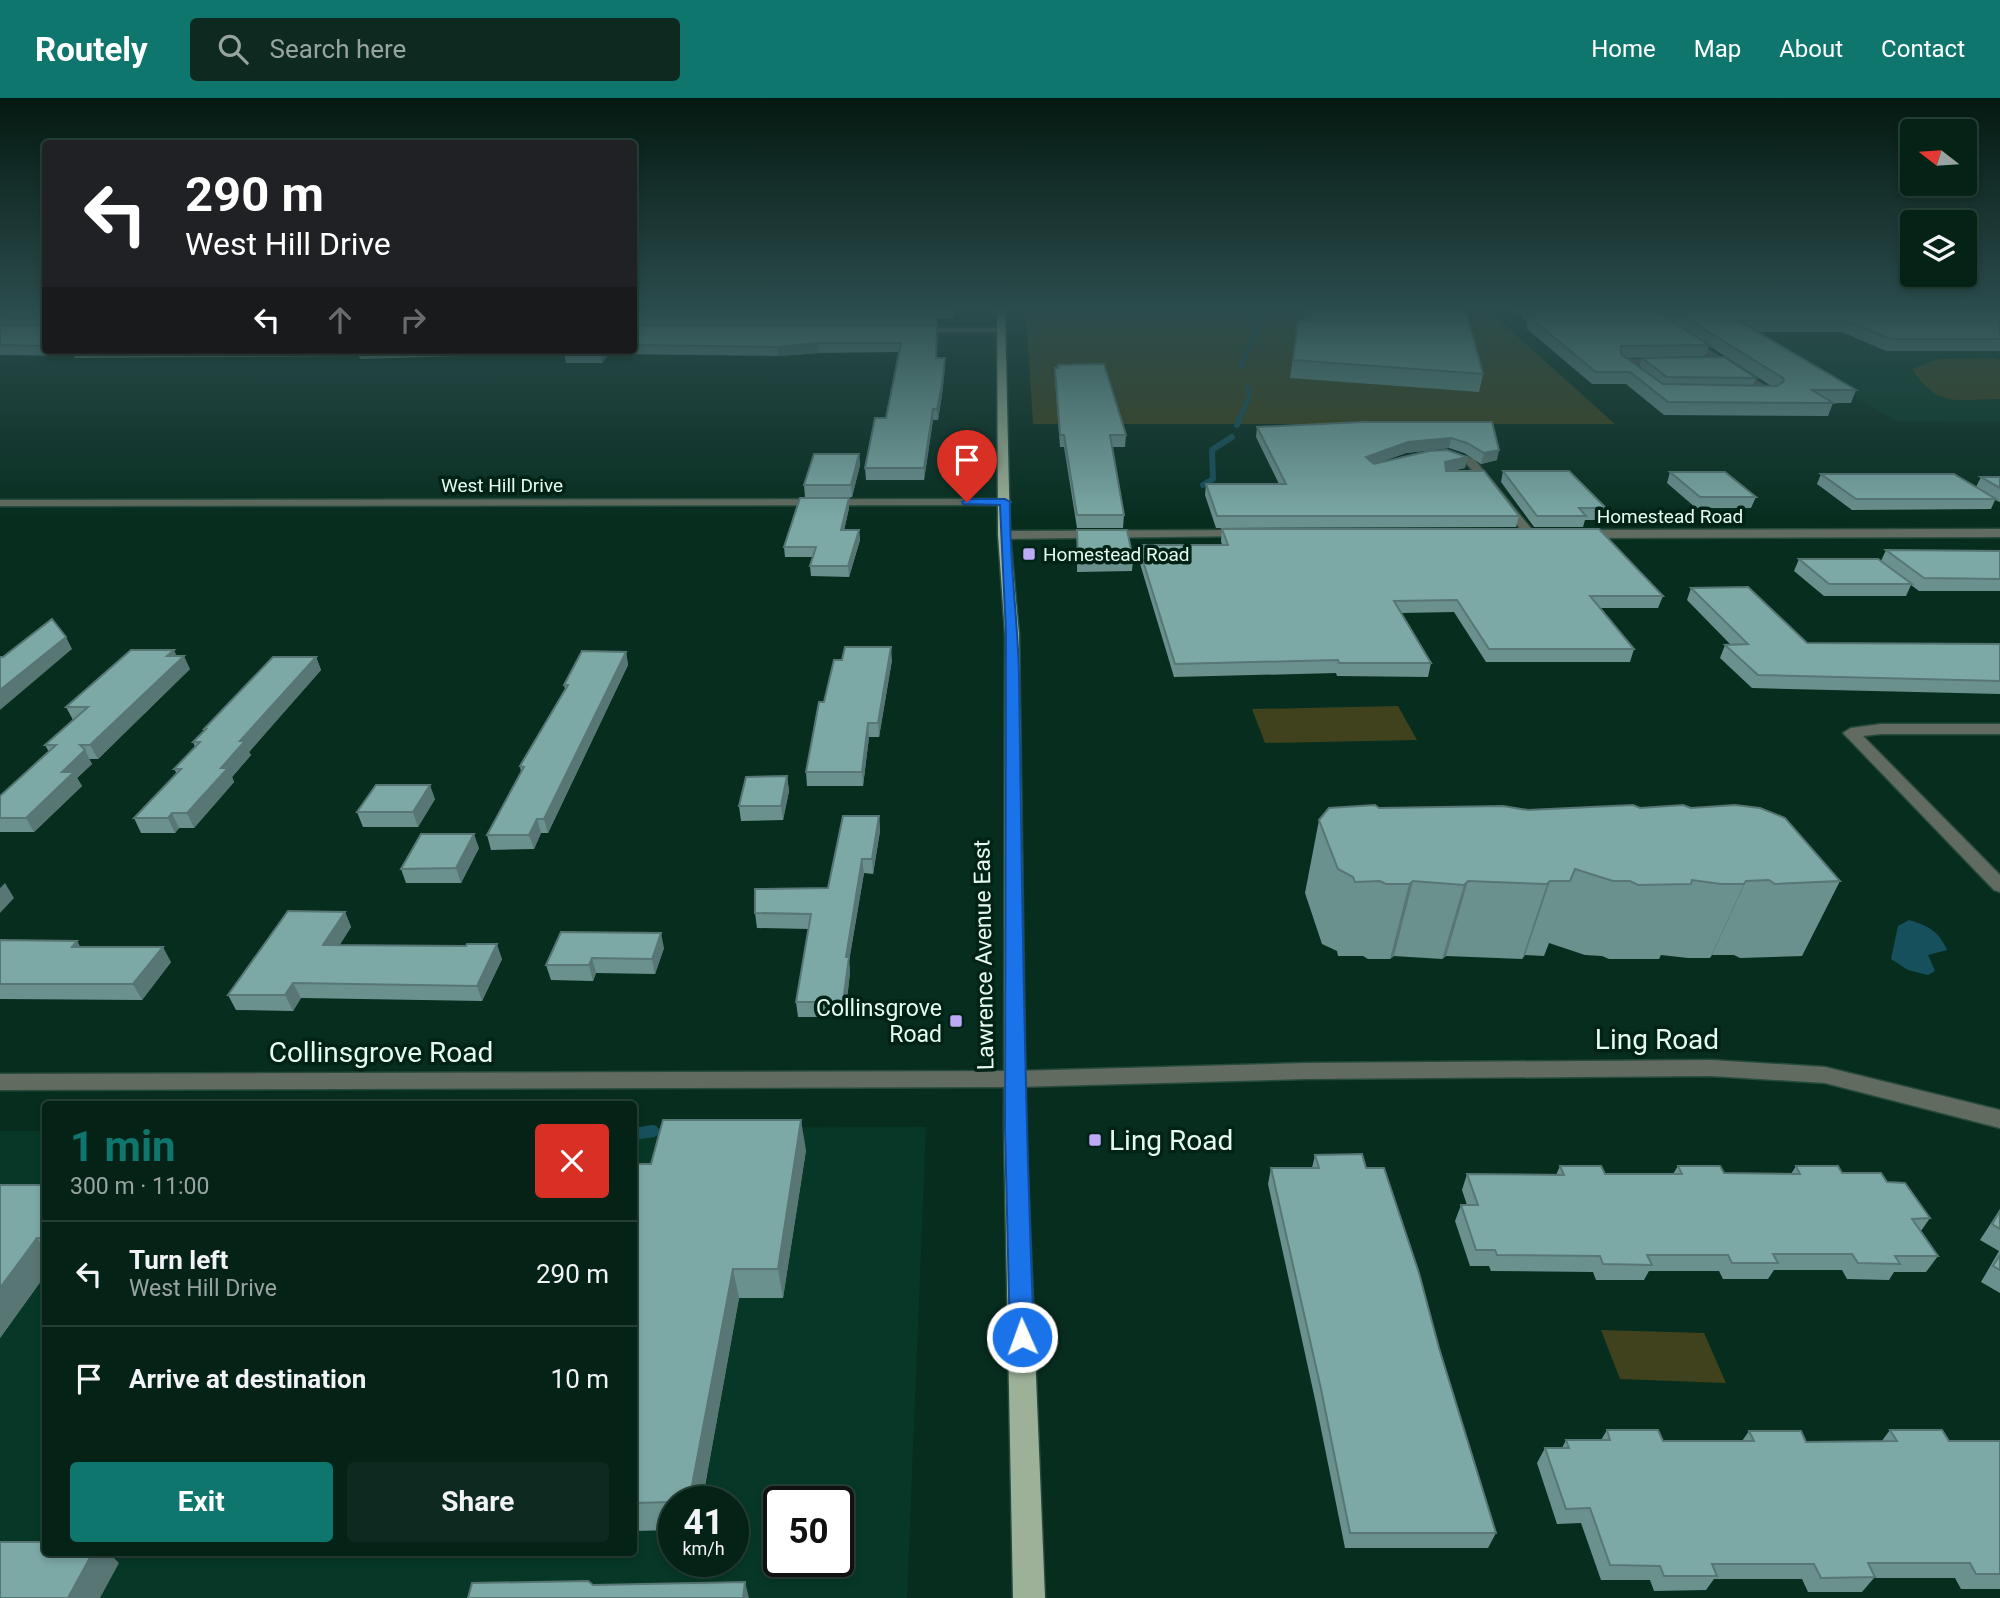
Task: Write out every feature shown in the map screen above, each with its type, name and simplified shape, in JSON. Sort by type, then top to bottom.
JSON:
[{"type":"main road","name":"Lawrence Avenue East","points":[[1001,381],[1004,535],[1012,634],[1015,1079],[1029,1598]]},
{"type":"street","points":[[1745,393],[1772,393],[1752,381]]},
{"type":"street","points":[[1432,455],[1461,457],[1470,461],[1536,534],[1508,534]]},
{"type":"street","name":"West Hill Drive","points":[[0,503],[1005,502]]},
{"type":"street","name":"Homestead Road","points":[[1568,534],[2000,533]]},
{"type":"street","points":[[1004,535],[1252,534]]},
{"type":"street","points":[[2000,729],[1881,729],[1851,733],[2000,886]]},
{"type":"street","name":"Ling Road","points":[[1015,1079],[1305,1071],[1711,1068],[1825,1075],[2000,1119]]},
{"type":"street","name":"Collinsgrove Road","points":[[0,1082],[1015,1079]]},
{"type":"shaded area","points":[[1030,381],[1567,381],[1615,424],[1033,424]]},
{"type":"shaded area","points":[[1828,381],[2000,381],[2000,422],[1896,421]]},
{"type":"shaded area","points":[[2000,381],[2000,399],[1950,399],[1931,391],[1922,382]]},
{"type":"shaded area","points":[[1398,706],[1417,740],[1265,743],[1252,709]]},
{"type":"shaded area","points":[[926,1127],[907,1598],[0,1598],[0,1131],[42,1131],[42,1556],[637,1556],[637,1128]]},
{"type":"shaded area","points":[[1601,1330],[1704,1333],[1726,1383],[1620,1379]]},
{"type":"water","points":[[1909,920],[1932,930],[1947,950],[1928,955],[1935,971],[1928,975],[1908,970],[1891,959],[1898,926]]},
{"type":"building","points":[[893,381],[942,381],[937,409],[933,409],[924,468],[865,468],[875,418],[886,418]]},
{"type":"building","points":[[1056,381],[1109,381],[1126,435],[1110,435],[1124,515],[1077,515],[1064,435],[1060,435]]},
{"type":"building","points":[[1641,381],[1659,381],[1663,384],[1777,386],[1784,381],[1841,381],[1856,390],[1812,390],[1833,403],[1668,402]]},
{"type":"building","points":[[1363,422],[1492,422],[1499,450],[1484,453],[1451,438],[1408,442],[1366,457],[1374,464],[1429,451],[1447,450],[1467,457],[1445,462],[1446,471],[1484,471],[1519,516],[1217,516],[1206,484],[1286,484],[1257,427]]},
{"type":"building","points":[[814,454],[859,454],[851,485],[804,485]]},
{"type":"building","points":[[1503,471],[1569,471],[1606,508],[1579,508],[1586,516],[1537,516]]},
{"type":"building","points":[[1670,472],[1725,472],[1756,497],[1700,497]]},
{"type":"building","points":[[1821,474],[1954,474],[1996,499],[1856,499]]},
{"type":"building","points":[[1981,477],[2000,477],[2000,488]]},
{"type":"building","points":[[800,498],[849,498],[841,530],[859,530],[848,566],[810,566],[816,547],[784,547]]},
{"type":"building","points":[[1222,529],[1599,529],[1663,596],[1590,596],[1634,649],[1489,649],[1457,600],[1394,601],[1431,663],[1339,663],[1338,660],[1175,664],[1138,545],[1228,545]]},
{"type":"building","points":[[1077,530],[1127,530],[1133,559],[1078,560]]},
{"type":"building","points":[[1886,550],[2000,551],[2000,579],[1924,578]]},
{"type":"building","points":[[1799,559],[1878,559],[1912,584],[1829,584]]},
{"type":"building","points":[[1748,587],[1807,643],[2000,644],[2000,681],[1758,675],[1725,645],[1748,644],[1691,588]]},
{"type":"building","points":[[52,619],[66,637],[0,690],[0,657]]},
{"type":"building","points":[[845,647],[891,647],[878,723],[868,723],[862,772],[806,772],[819,702],[824,702],[834,660],[842,660]]},
{"type":"building","points":[[131,650],[174,650],[167,656],[184,656],[90,745],[80,745],[85,750],[62,772],[74,772],[26,818],[0,818],[0,796],[56,745],[45,745],[88,707],[66,707]]},
{"type":"building","points":[[582,651],[626,652],[544,819],[537,819],[529,835],[487,835],[524,767],[520,766],[568,685],[564,685]]},
{"type":"building","points":[[273,657],[316,657],[240,741],[245,741],[221,768],[228,768],[187,813],[172,813],[168,818],[134,818],[181,769],[174,769],[200,742],[193,742],[204,729]]},
{"type":"building","points":[[787,776],[781,806],[739,806],[746,777]]},
{"type":"building","points":[[376,785],[430,785],[413,812],[357,812]]},
{"type":"building","points":[[1375,805],[1379,808],[1503,806],[1528,810],[1633,805],[1640,808],[1735,805],[1760,808],[1785,818],[1840,881],[1775,884],[1769,880],[1721,884],[1692,880],[1691,884],[1638,885],[1630,881],[1613,881],[1575,869],[1570,881],[1550,881],[1547,884],[1468,881],[1464,885],[1413,881],[1409,884],[1355,882],[1353,877],[1338,869],[1319,820],[1329,808]]},
{"type":"building","points":[[843,816],[879,816],[872,859],[862,859],[846,957],[849,957],[843,1002],[796,1002],[811,914],[755,913],[755,889],[828,888]]},
{"type":"building","points":[[421,834],[474,834],[456,868],[401,869]]},
{"type":"building","points":[[288,911],[345,912],[323,945],[497,944],[477,986],[293,983],[285,995],[228,995]]},
{"type":"building","points":[[561,932],[661,933],[652,959],[592,958],[589,965],[546,965]]},
{"type":"building","points":[[0,940],[77,941],[72,947],[163,947],[133,984],[0,984]]},
{"type":"building","points":[[663,1120],[801,1120],[778,1269],[733,1269],[692,1486],[658,1486],[658,1502],[637,1503],[637,1164],[651,1164]]},
{"type":"building","points":[[1362,1154],[1366,1168],[1384,1168],[1419,1273],[1439,1348],[1496,1533],[1350,1533],[1321,1389],[1271,1168],[1319,1168],[1315,1155]]},
{"type":"building","points":[[1560,1166],[1601,1166],[1605,1174],[1682,1174],[1678,1166],[1720,1166],[1724,1173],[1800,1174],[1796,1166],[1838,1166],[1842,1173],[1881,1173],[1887,1182],[1905,1183],[1930,1218],[1912,1219],[1938,1256],[1895,1256],[1900,1264],[1858,1263],[1852,1254],[1773,1254],[1778,1263],[1732,1263],[1728,1255],[1647,1255],[1652,1265],[1603,1264],[1600,1256],[1497,1255],[1495,1250],[1476,1250],[1461,1205],[1478,1205],[1467,1174],[1564,1175]]},
{"type":"building","points":[[0,1185],[42,1185],[42,1238],[37,1238],[0,1288]]},
{"type":"building","points":[[2000,1211],[2000,1229],[1992,1224]]},
{"type":"building","points":[[2000,1255],[2000,1270],[1993,1266]]},
{"type":"building","points":[[1607,1430],[1658,1430],[1663,1441],[1754,1441],[1749,1431],[1801,1431],[1806,1442],[1897,1441],[1890,1430],[1942,1430],[1949,1441],[2000,1441],[2000,1574],[1976,1574],[1970,1563],[1868,1563],[1875,1577],[1821,1578],[1814,1564],[1712,1564],[1717,1576],[1664,1576],[1660,1566],[1610,1565],[1590,1508],[1566,1509],[1545,1448],[1569,1448],[1566,1440],[1610,1440]]},
{"type":"building","points":[[0,1542],[42,1542],[42,1556],[91,1556],[68,1598],[0,1598]]},
{"type":"building","points":[[588,1581],[593,1585],[745,1582],[743,1598],[468,1598],[472,1583]]},
{"type":"waterway","points":[[1238,422],[1250,395],[1247,386]]},
{"type":"waterway","points":[[1237,425],[1239,420]]},
{"type":"waterway","points":[[1203,485],[1213,479],[1212,450],[1232,437]]},
{"type":"waterway","points":[[637,1134],[653,1131]]},
{"type":"place","name":"Homestead Road","points":[[1029,554]]},
{"type":"place","name":"Collinsgrove Road","points":[[956,1021]]},
{"type":"place","name":"Ling Road","points":[[1095,1140]]},
{"type":"route","points":[[967,502],[1005,502],[1004,535],[1012,634],[1012,932],[1022,1337]]}]
